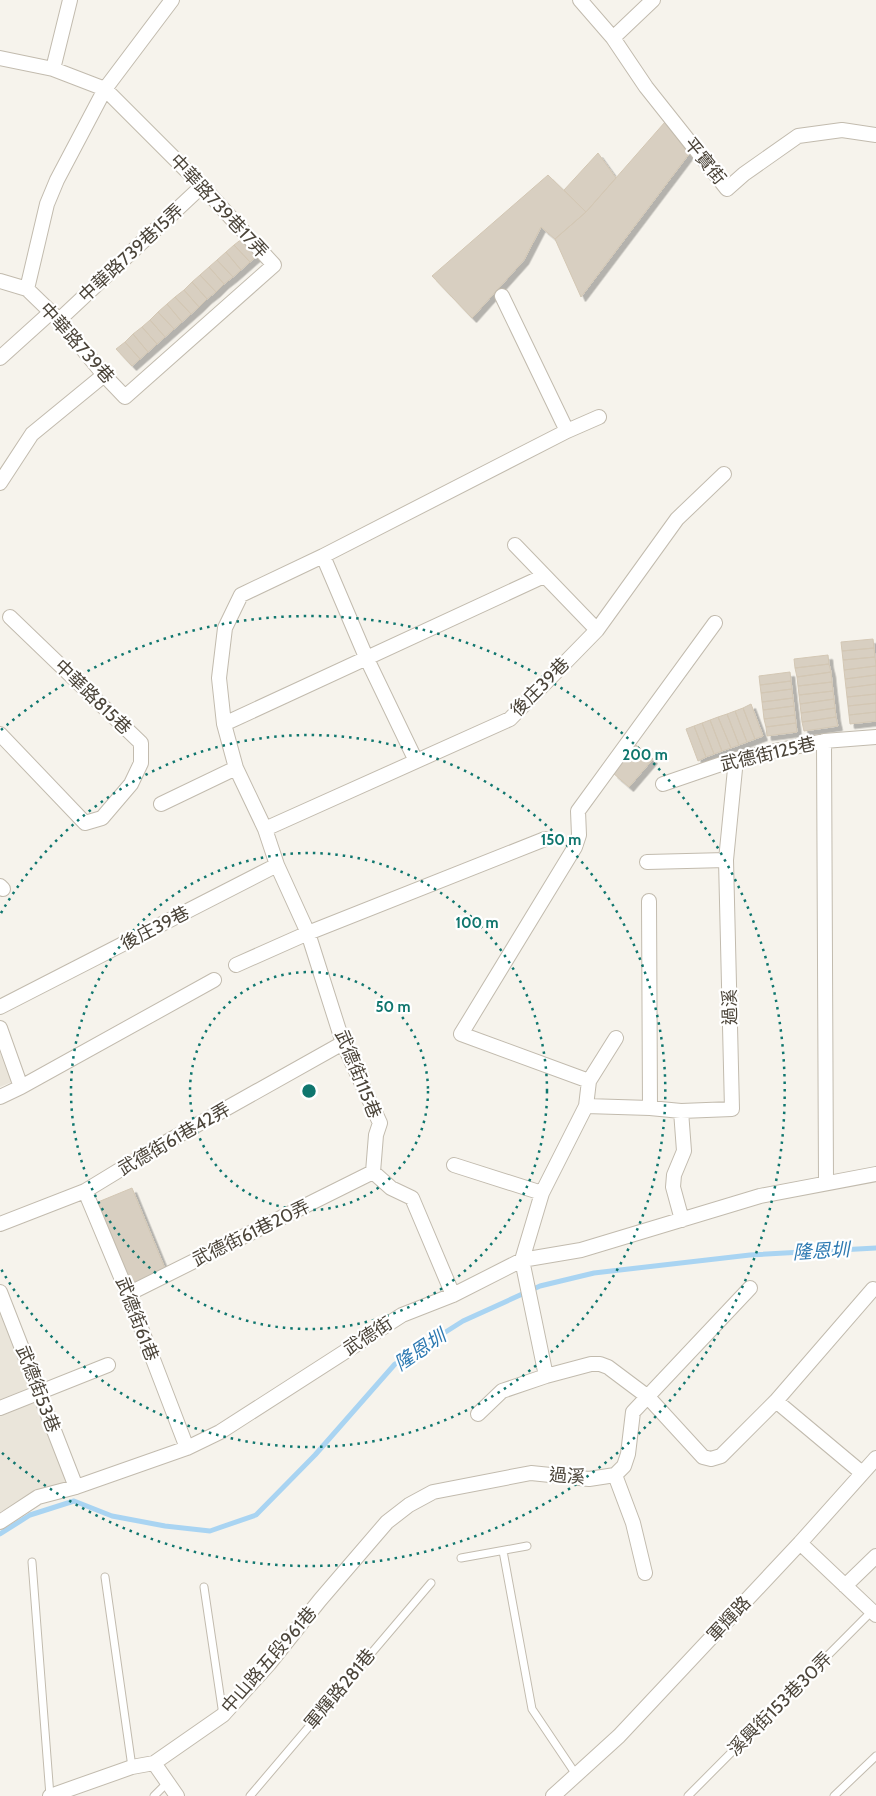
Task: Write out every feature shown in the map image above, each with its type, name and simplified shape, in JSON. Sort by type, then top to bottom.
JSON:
[{"type":"street","points":[[52,70],[70,0]]},
{"type":"street","points":[[27,289],[47,204],[57,180],[104,89],[172,0]]},
{"type":"street","name":"平實街","points":[[580,0],[613,38],[646,87],[727,189],[744,174],[798,136],[842,130],[876,135]]},
{"type":"street","points":[[613,38],[654,0]]},
{"type":"street","name":"中華路739巷17弄","points":[[0,58],[52,70],[104,89],[202,186],[274,265],[124,396]]},
{"type":"street","name":"中華路739巷15弄","points":[[0,358],[55,316],[202,186]]},
{"type":"street","name":"中華路739巷","points":[[0,281],[27,289],[55,316],[124,396]]},
{"type":"street","points":[[502,296],[567,430]]},
{"type":"street","points":[[0,483],[32,434],[104,374]]},
{"type":"street","points":[[277,865],[265,829],[236,768],[224,724],[219,678],[225,628],[241,595],[323,556],[567,430],[599,417]]},
{"type":"street","name":"後庄39巷","points":[[265,829],[510,719],[597,630],[677,519],[724,474]]},
{"type":"street","points":[[515,545],[597,630]]},
{"type":"street","points":[[323,556],[366,658],[416,761]]},
{"type":"street","points":[[224,724],[544,576]]},
{"type":"street","name":"中華路815巷","points":[[0,734],[85,823],[102,818],[131,784],[141,763],[141,743],[10,617]]},
{"type":"street","points":[[589,1081],[461,1034],[575,847],[579,835],[578,811],[715,623]]},
{"type":"street","name":"武德街125巷","points":[[663,784],[736,758],[824,742],[876,737]]},
{"type":"street","points":[[824,742],[826,1182]]},
{"type":"street","name":"過溪","points":[[586,1106],[681,1111],[732,1109],[726,860],[736,758]]},
{"type":"street","points":[[161,804],[236,768]]},
{"type":"street","points":[[236,965],[308,933],[545,839]]},
{"type":"street","points":[[647,862],[726,860]]},
{"type":"street","name":"後庄39巷","points":[[0,1007],[277,865]]},
{"type":"street","name":"武德街115巷","points":[[277,865],[308,933],[343,1043],[380,1123],[376,1134],[374,1172]]},
{"type":"street","points":[[649,901],[650,1108]]},
{"type":"street","points":[[0,1097],[214,980]]},
{"type":"street","points":[[0,1028],[21,1087]]},
{"type":"street","points":[[546,1376],[522,1260],[542,1193],[586,1106],[589,1081],[616,1038]]},
{"type":"street","name":"武德街61巷42弄","points":[[0,1224],[85,1191],[154,1149],[343,1043]]},
{"type":"street","points":[[681,1111],[684,1151],[674,1175],[672,1188],[682,1220]]},
{"type":"street","points":[[454,1165],[542,1193]]},
{"type":"street","points":[[374,1172],[391,1188],[412,1198],[453,1296]]},
{"type":"street","name":"武德街61巷20弄","points":[[128,1294],[374,1172]]},
{"type":"street","name":"武德街","points":[[0,1522],[38,1497],[76,1487],[187,1448],[220,1432],[402,1315],[453,1296],[522,1260],[581,1250],[760,1196],[876,1174]]},
{"type":"street","name":"武德街61巷","points":[[85,1191],[128,1294],[187,1448]]},
{"type":"street","points":[[645,1573],[633,1523],[615,1474],[624,1466],[628,1454],[632,1412],[750,1288]]},
{"type":"street","points":[[478,1414],[502,1391],[546,1376],[591,1364],[600,1364],[608,1367],[648,1397],[703,1457],[711,1459],[721,1456],[776,1401],[873,1289]]},
{"type":"street","name":"武德街53巷","points":[[0,1292],[76,1487]]},
{"type":"street","points":[[0,1408],[108,1365]]},
{"type":"street","points":[[776,1401],[862,1473]]},
{"type":"street","name":"軍輝路","points":[[554,1796],[619,1736],[800,1543],[876,1458]]},
{"type":"street","name":"過溪","points":[[433,1492],[531,1473],[589,1479],[615,1474]]},
{"type":"street","name":"中山路五段961巷","points":[[50,1796],[132,1767],[154,1763],[223,1715],[269,1664],[320,1600],[387,1522],[408,1505],[433,1492]]},
{"type":"street","points":[[800,1543],[874,1614]]},
{"type":"street","points":[[845,1586],[876,1556]]},
{"type":"street","points":[[154,1763],[177,1796]]},
{"type":"lane","points":[[461,1558],[527,1546]]},
{"type":"lane","points":[[503,1551],[532,1709],[577,1776]]},
{"type":"lane","points":[[32,1562],[50,1796]]},
{"type":"lane","points":[[105,1577],[132,1767]]},
{"type":"lane","name":"軍輝路281巷","points":[[250,1796],[431,1583]]},
{"type":"lane","points":[[204,1587],[223,1715]]},
{"type":"lane","name":"溪興街153巷30弄","points":[[688,1796],[874,1614]]},
{"type":"lane","points":[[834,1796],[876,1756]]},
{"type":"lane","points":[[154,1796],[167,1783]]},
{"type":"shaded area","points":[[0,1051],[12,1082],[0,1087]]},
{"type":"shaded area","points":[[0,1311],[67,1484],[0,1512]]},
{"type":"building","points":[[665,122],[689,154],[581,297],[555,239],[586,212]]},
{"type":"building","points":[[598,153],[616,178],[586,212],[564,190]]},
{"type":"building","points":[[548,175],[586,212],[555,239],[541,227],[524,260],[472,318],[432,276]]},
{"type":"building","points":[[243,238],[258,255],[250,262],[234,245]]},
{"type":"building","points":[[234,245],[250,262],[241,270],[226,252]]},
{"type":"building","points":[[226,252],[241,270],[233,277],[217,260]]},
{"type":"building","points":[[217,260],[233,277],[224,284],[209,267]]},
{"type":"building","points":[[209,267],[224,284],[216,292],[200,275]]},
{"type":"building","points":[[200,275],[216,292],[207,299],[192,282]]},
{"type":"building","points":[[192,282],[207,299],[199,307],[184,290]]},
{"type":"building","points":[[184,290],[199,307],[191,314],[175,297]]},
{"type":"building","points":[[175,297],[191,314],[182,322],[167,304]]},
{"type":"building","points":[[167,304],[182,322],[174,329],[158,312]]},
{"type":"building","points":[[158,312],[174,329],[165,337],[150,320]]},
{"type":"building","points":[[150,320],[165,337],[157,344],[142,327]]},
{"type":"building","points":[[142,327],[157,344],[148,352],[133,334]]},
{"type":"building","points":[[133,334],[148,352],[140,359],[125,342]]},
{"type":"building","points":[[125,342],[140,359],[132,366],[116,349]]},
{"type":"building","points":[[873,639],[874,648],[842,651],[841,642]]},
{"type":"building","points":[[874,648],[875,657],[843,660],[842,651]]},
{"type":"building","points":[[828,655],[829,664],[795,668],[794,659]]},
{"type":"building","points":[[875,657],[876,666],[844,670],[843,660]]},
{"type":"building","points":[[829,664],[831,672],[797,677],[795,668]]},
{"type":"building","points":[[876,666],[876,675],[845,679],[844,670]]},
{"type":"building","points":[[790,672],[791,681],[760,685],[759,676]]},
{"type":"building","points":[[831,672],[832,682],[798,686],[797,677]]},
{"type":"building","points":[[876,675],[876,684],[846,688],[845,679]]},
{"type":"building","points":[[791,681],[792,689],[761,693],[760,685]]},
{"type":"building","points":[[832,682],[833,691],[799,695],[798,686]]},
{"type":"building","points":[[876,684],[876,694],[847,697],[846,688]]},
{"type":"building","points":[[792,689],[793,698],[762,702],[761,693]]},
{"type":"building","points":[[833,691],[834,699],[800,704],[799,695]]},
{"type":"building","points":[[876,694],[876,703],[848,706],[847,697]]},
{"type":"building","points":[[793,698],[794,706],[763,710],[762,702]]},
{"type":"building","points":[[834,699],[835,708],[801,713],[800,704]]},
{"type":"building","points":[[876,703],[876,712],[849,715],[848,706]]},
{"type":"building","points":[[751,704],[763,736],[755,739],[743,708]]},
{"type":"building","points":[[794,706],[795,715],[764,719],[763,710]]},
{"type":"building","points":[[743,708],[755,739],[747,742],[735,711]]},
{"type":"building","points":[[835,708],[836,717],[802,722],[801,713]]},
{"type":"building","points":[[735,711],[747,742],[739,745],[727,714]]},
{"type":"building","points":[[876,712],[876,721],[850,724],[849,715]]},
{"type":"building","points":[[727,714],[739,745],[731,748],[718,717]]},
{"type":"building","points":[[795,715],[796,723],[766,727],[764,719]]},
{"type":"building","points":[[718,717],[731,748],[722,751],[710,720]]},
{"type":"building","points":[[836,717],[838,726],[804,731],[802,722]]},
{"type":"building","points":[[710,720],[722,751],[714,754],[702,723]]},
{"type":"building","points":[[702,723],[714,754],[706,757],[694,726]]},
{"type":"building","points":[[796,723],[797,732],[767,736],[766,727]]},
{"type":"building","points":[[694,726],[706,757],[698,761],[686,729]]},
{"type":"building","points":[[636,745],[653,759],[629,787],[613,773]]},
{"type":"building","points":[[132,1188],[166,1271],[132,1285],[98,1202]]},
{"type":"waterway","name":"隆恩圳","points":[[0,1534],[30,1515],[74,1501],[112,1516],[165,1526],[210,1531],[256,1515],[315,1455],[395,1364],[463,1321],[540,1286],[594,1273],[750,1255],[876,1248]]}]
